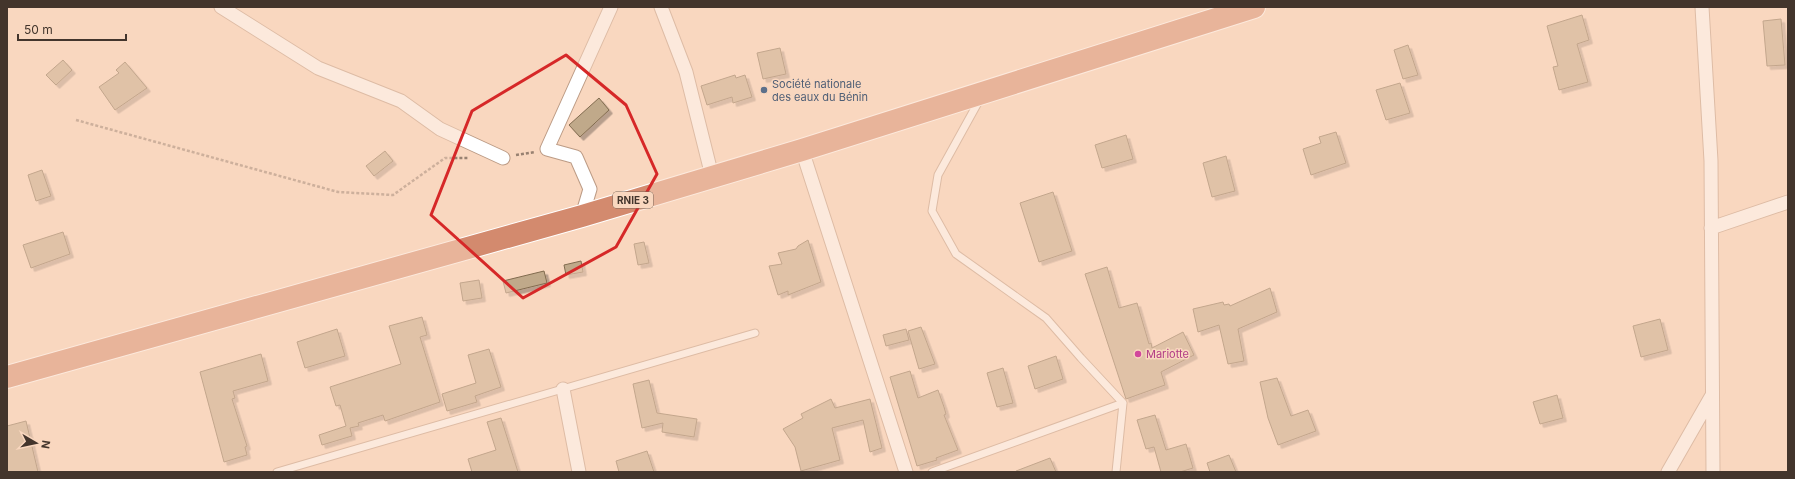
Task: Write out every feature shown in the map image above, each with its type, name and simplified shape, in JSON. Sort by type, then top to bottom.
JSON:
[{"type":"highway","name":"RNIE 3","points":[[7,377],[582,216],[802,150],[983,93],[1219,12],[1254,7]]},
{"type":"street","points":[[221,7],[318,68],[401,101],[440,130],[503,158]]},
{"type":"street","points":[[582,216],[590,189],[576,157],[547,149],[611,7]]},
{"type":"street","points":[[661,7],[686,72],[712,176]]},
{"type":"street","points":[[1702,7],[1711,161],[1713,472]]},
{"type":"street","points":[[802,150],[906,472]]},
{"type":"street","points":[[1712,228],[1788,202]]},
{"type":"street","points":[[563,389],[579,472]]},
{"type":"street","points":[[1668,472],[1712,395]]},
{"type":"lane","points":[[983,93],[938,174],[932,211],[956,254],[1046,318],[1123,403],[1116,472]]},
{"type":"lane","points":[[277,472],[755,333]]},
{"type":"lane","points":[[932,472],[1123,403]]},
{"type":"path","points":[[76,120],[338,192],[393,195],[445,158],[474,158]]},
{"type":"path","points":[[503,158],[547,149]]},
{"type":"highlighted area","points":[[566,55],[626,105],[657,174],[616,247],[523,298],[431,215],[472,111]]},
{"type":"building","points":[[1582,15],[1589,40],[1577,44],[1588,82],[1559,90],[1553,67],[1558,66],[1547,26]]},
{"type":"building","points":[[1781,19],[1785,65],[1767,66],[1763,21]]},
{"type":"building","points":[[1408,45],[1418,75],[1403,79],[1394,50]]},
{"type":"building","points":[[780,48],[786,74],[763,79],[757,53]]},
{"type":"building","points":[[63,60],[72,70],[56,85],[46,75]]},
{"type":"building","points":[[125,62],[147,88],[115,110],[99,87],[119,73],[116,70]]},
{"type":"building","points":[[735,75],[736,78],[745,75],[752,97],[733,103],[732,97],[707,105],[701,86]]},
{"type":"building","points":[[1400,83],[1410,113],[1386,120],[1376,90]]},
{"type":"building","points":[[599,98],[609,110],[580,137],[569,125]]},
{"type":"building","points":[[1336,132],[1346,163],[1311,175],[1303,149],[1321,143],[1319,137]]},
{"type":"building","points":[[1126,135],[1133,159],[1102,168],[1095,145]]},
{"type":"building","points":[[385,151],[393,161],[374,176],[366,166]]},
{"type":"building","points":[[1226,156],[1235,191],[1212,197],[1203,163]]},
{"type":"building","points":[[42,170],[51,196],[36,201],[28,175]]},
{"type":"building","points":[[1053,192],[1072,251],[1039,262],[1020,203]]},
{"type":"building","points":[[63,232],[70,254],[31,268],[23,245]]},
{"type":"building","points":[[808,240],[821,282],[788,295],[788,291],[778,295],[769,266],[782,264],[778,253],[796,249]]},
{"type":"building","points":[[644,242],[649,263],[638,265],[634,244]]},
{"type":"building","points":[[581,261],[583,272],[566,275],[564,265]]},
{"type":"building","points":[[1107,267],[1119,308],[1137,303],[1149,344],[1151,343],[1152,348],[1183,332],[1194,355],[1161,372],[1165,385],[1126,399],[1085,274]]},
{"type":"building","points":[[544,271],[547,283],[506,293],[503,281]]},
{"type":"building","points":[[479,280],[482,298],[463,301],[460,283]]},
{"type":"building","points":[[1270,288],[1277,312],[1238,329],[1244,361],[1228,364],[1219,325],[1198,332],[1193,309],[1223,302],[1224,305],[1229,304],[1230,306]]},
{"type":"building","points":[[422,317],[427,335],[420,337],[440,402],[385,421],[383,415],[358,423],[359,426],[350,428],[352,436],[322,445],[319,435],[346,426],[340,405],[336,406],[330,387],[401,364],[389,326]]},
{"type":"building","points":[[1660,319],[1668,350],[1641,357],[1633,326]]},
{"type":"building","points":[[921,327],[935,364],[919,369],[908,331]]},
{"type":"building","points":[[337,329],[345,356],[305,368],[297,342]]},
{"type":"building","points":[[906,329],[909,340],[886,346],[883,335]]},
{"type":"building","points":[[489,349],[501,387],[475,396],[477,402],[447,411],[442,394],[476,383],[468,355]]},
{"type":"building","points":[[261,354],[268,381],[233,391],[235,398],[232,399],[247,446],[245,447],[247,455],[224,462],[200,372]]},
{"type":"building","points":[[1056,356],[1063,379],[1035,389],[1028,366]]},
{"type":"building","points":[[1003,368],[1013,403],[997,407],[987,373]]},
{"type":"building","points":[[910,371],[918,398],[938,390],[946,414],[944,415],[958,450],[936,458],[937,460],[917,466],[890,377]]},
{"type":"building","points":[[1277,378],[1291,416],[1308,410],[1316,431],[1278,445],[1268,418],[1260,382]]},
{"type":"building","points":[[649,380],[657,413],[697,419],[694,437],[662,432],[663,423],[642,428],[633,384]]},
{"type":"building","points":[[1557,395],[1563,418],[1540,424],[1533,402]]},
{"type":"building","points":[[831,399],[835,408],[870,399],[882,448],[870,452],[863,420],[832,428],[840,460],[801,471],[795,447],[783,429],[803,418],[801,414]]},
{"type":"building","points":[[1155,415],[1166,450],[1186,444],[1193,468],[1180,472],[1161,472],[1154,447],[1146,449],[1137,420]]},
{"type":"building","points":[[501,418],[518,472],[472,472],[468,459],[496,450],[487,422]]},
{"type":"building","points":[[26,421],[38,472],[7,472],[7,426]]},
{"type":"building","points":[[647,451],[654,472],[619,472],[616,461]]},
{"type":"building","points":[[1229,455],[1236,472],[1210,472],[1207,463]]},
{"type":"building","points":[[1050,458],[1056,472],[1016,472],[1016,471]]},
{"type":"place","name":"Société nationale des eaux du Bénin","points":[[764,90]]},
{"type":"place","name":"Mariotte","points":[[1138,354]]}]
